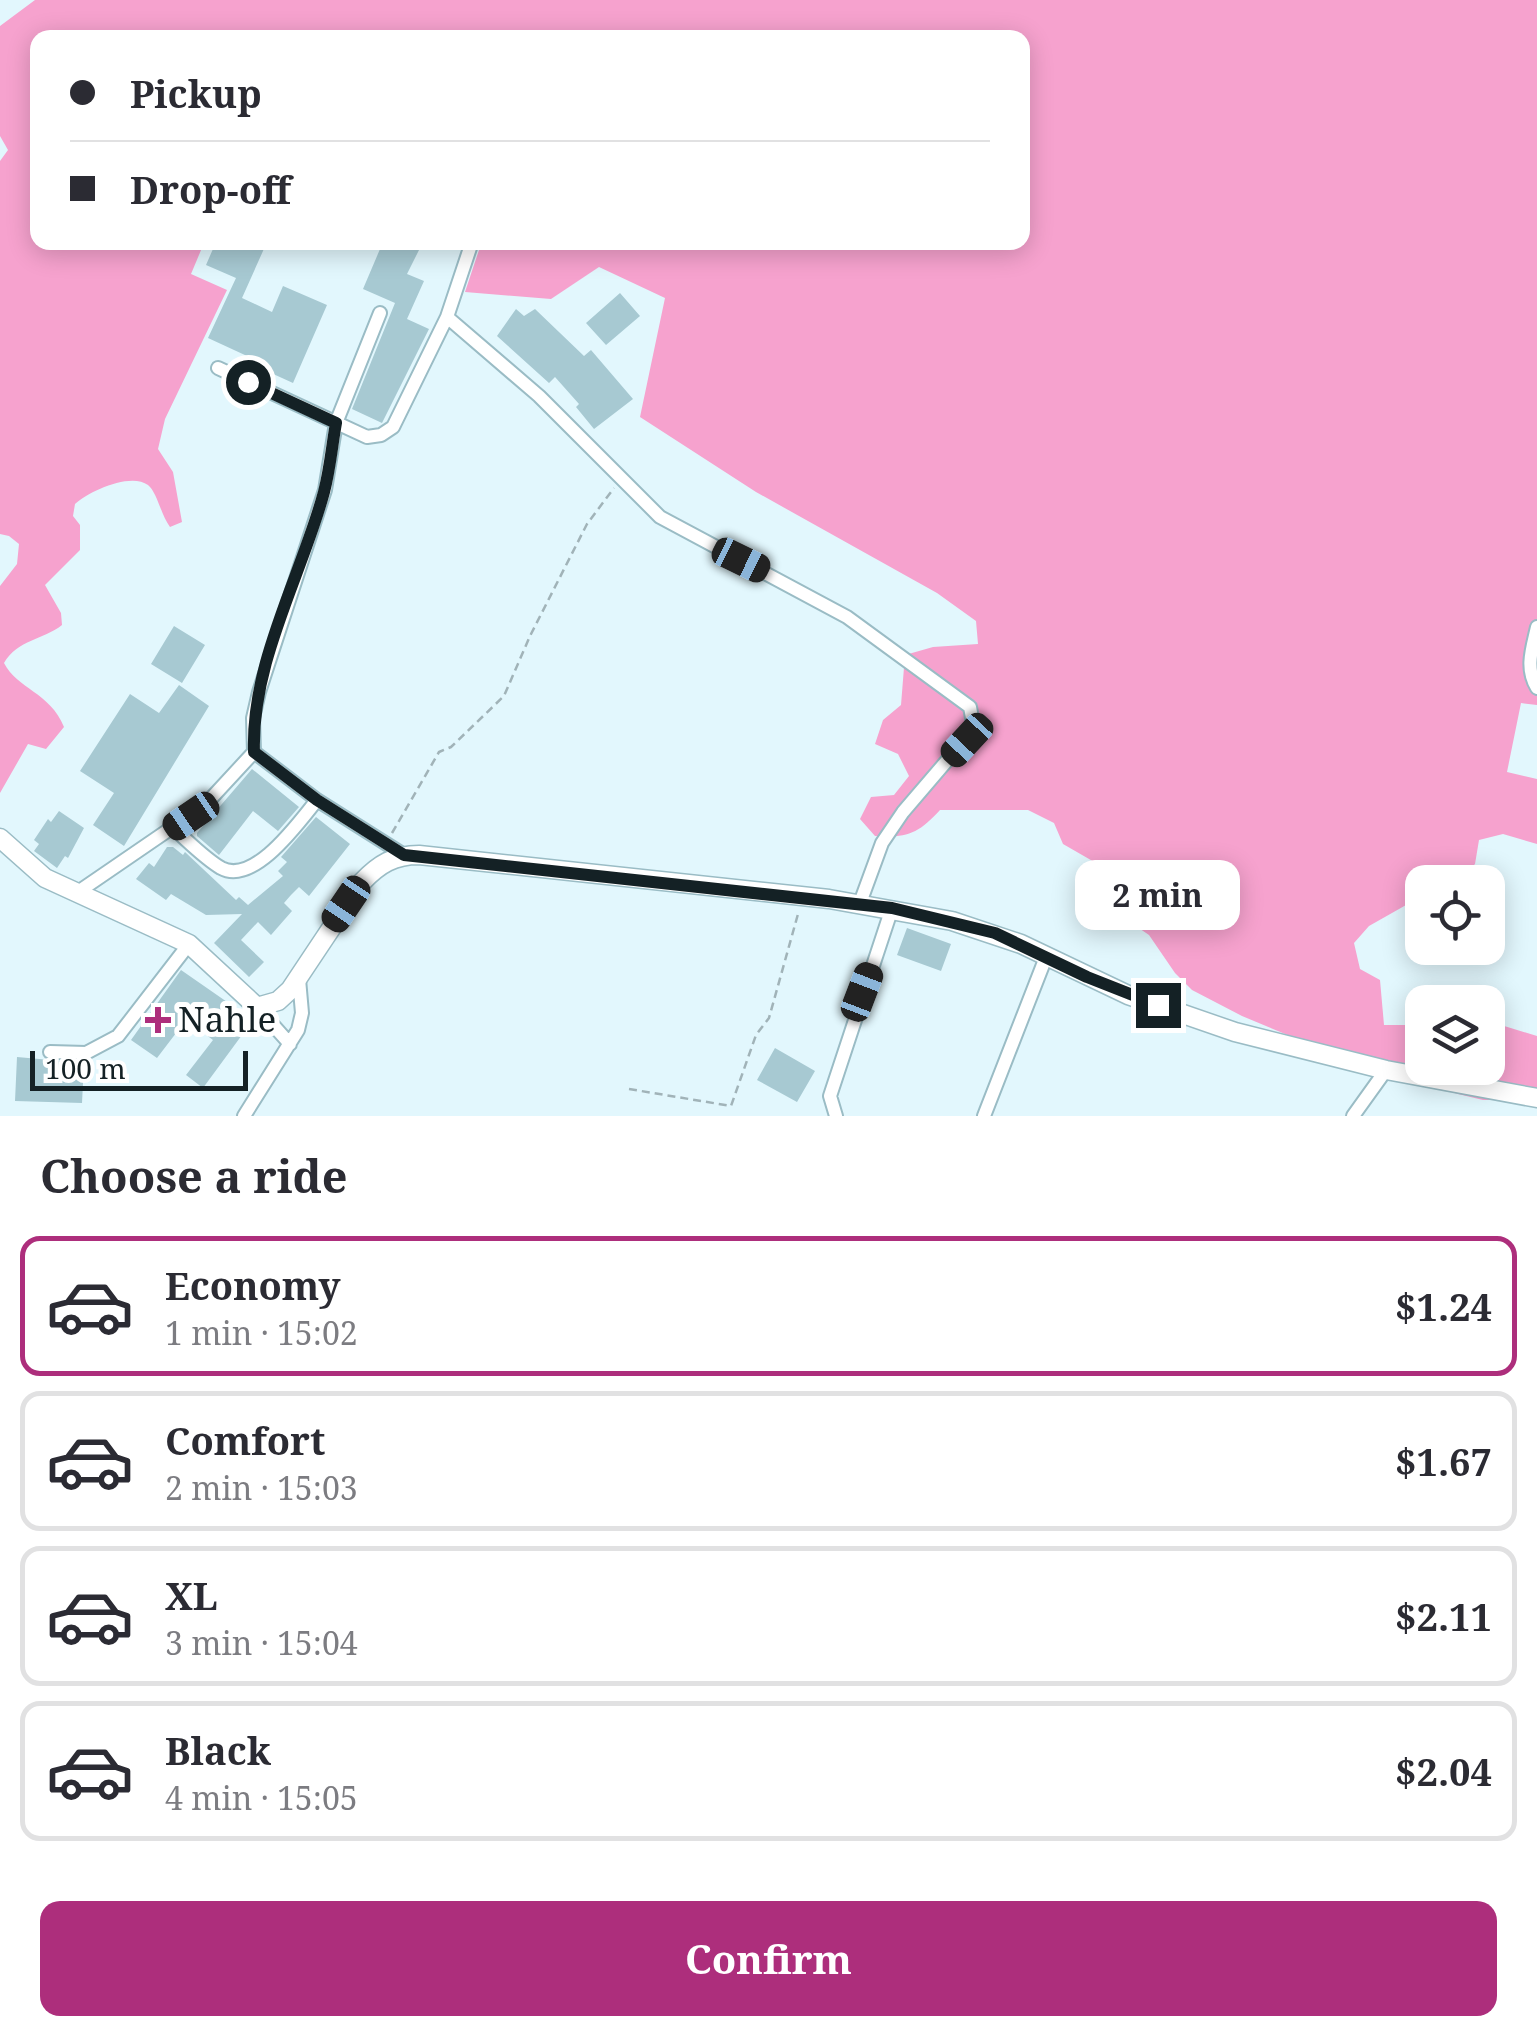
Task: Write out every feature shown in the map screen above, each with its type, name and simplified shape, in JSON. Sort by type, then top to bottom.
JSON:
[{"type":"street","points":[[218,368],[367,437],[381,435],[393,427],[447,317],[469,250]]},
{"type":"street","points":[[78,892],[205,805],[254,752],[256,704],[324,490],[336,423],[380,313]]},
{"type":"street","points":[[447,317],[540,396],[660,517],[847,617],[948,690],[973,713],[974,729],[967,740],[903,812],[882,843],[860,904]]},
{"type":"street","points":[[1537,627],[1529,660],[1530,676],[1537,688]]},
{"type":"street","points":[[254,752],[317,800],[404,855],[892,908],[995,933],[1128,994],[1317,1055],[1537,1098]]},
{"type":"street","points":[[173,828],[224,870],[236,872],[258,864],[317,800]]},
{"type":"street","points":[[0,838],[45,878],[189,944],[290,1044]]},
{"type":"street","points":[[256,1007],[278,1001],[299,979],[362,882],[375,869],[404,855]]},
{"type":"street","points":[[836,1116],[830,1096],[892,908]]},
{"type":"street","points":[[50,1052],[86,1053],[118,1036],[189,944]]},
{"type":"street","points":[[984,1116],[1046,957]]},
{"type":"street","points":[[244,1116],[301,1022],[299,979]]},
{"type":"street","points":[[1353,1116],[1386,1070]]},
{"type":"path","points":[[385,845],[439,752],[451,747],[504,696],[586,524],[621,478]]},
{"type":"path","points":[[629,1089],[731,1106],[756,1035],[769,1018],[803,897]]},
{"type":"shaded area","points":[[35,0],[1537,0],[1537,705],[1521,703],[1507,772],[1537,779],[1537,844],[1503,834],[1479,840],[1474,865],[1405,865],[1405,906],[1369,926],[1354,943],[1360,969],[1380,980],[1384,1025],[1405,1025],[1405,1070],[1388,1061],[1343,1049],[1319,1048],[1192,990],[1149,935],[1127,920],[1103,911],[1088,892],[1096,863],[1063,844],[1054,823],[1028,810],[940,810],[911,833],[875,836],[860,819],[871,797],[894,795],[909,776],[898,754],[875,744],[883,720],[901,705],[905,655],[933,647],[978,644],[976,621],[937,593],[756,492],[640,417],[665,298],[599,267],[551,299],[465,292],[479,250],[1030,250],[1030,30],[30,30],[30,250],[201,250],[191,274],[227,290],[165,419],[158,449],[173,472],[182,522],[170,527],[151,488],[141,482],[110,485],[75,504],[73,516],[80,525],[80,550],[45,585],[61,613],[62,625],[16,649],[4,663],[17,679],[51,706],[64,727],[46,749],[28,744],[0,793],[0,586],[17,564],[19,544],[0,534],[0,161],[8,150],[0,136],[0,26]]},
{"type":"shaded area","points":[[1505,1026],[1537,1036],[1537,1100],[1483,1100],[1432,1085],[1505,1085]]},
{"type":"building","points":[[213,250],[263,250],[242,298],[272,312],[283,286],[327,305],[293,383],[245,361],[247,356],[208,338],[236,278],[206,265]]},
{"type":"building","points":[[380,250],[419,250],[407,274],[424,281],[407,319],[429,329],[382,423],[352,409],[395,303],[363,289]]},
{"type":"building","points":[[620,293],[640,316],[606,345],[586,323]]},
{"type":"building","points":[[516,309],[524,316],[535,309],[584,356],[591,350],[633,399],[594,429],[555,377],[549,383],[497,336]]},
{"type":"building","points":[[174,626],[205,645],[182,683],[151,664]]},
{"type":"building","points":[[179,685],[209,706],[124,846],[93,825],[114,793],[80,771],[130,694],[159,713]]},
{"type":"building","points":[[252,769],[299,807],[278,831],[253,811],[219,855],[197,833]]},
{"type":"building","points":[[59,811],[84,828],[68,858],[65,856],[57,868],[34,851],[39,844],[34,840],[48,819],[51,822]]},
{"type":"building","points":[[316,817],[350,844],[309,896],[299,887],[284,903],[292,911],[271,935],[258,922],[241,940],[264,962],[249,977],[214,943],[242,914],[206,915],[171,894],[166,900],[136,879],[149,863],[154,867],[167,847],[173,847],[183,855],[185,852],[236,900],[239,897],[248,905],[283,876],[278,871],[287,862],[281,857]]},
{"type":"building","points":[[907,928],[951,944],[941,971],[897,955]]},
{"type":"building","points":[[181,970],[253,1020],[203,1088],[186,1075],[213,1040],[186,1020],[157,1058],[131,1040]]},
{"type":"building","points":[[775,1048],[815,1071],[797,1102],[757,1080]]},
{"type":"building","points":[[17,1057],[84,1063],[82,1103],[15,1101]]},
{"type":"place","name":"Nahle","points":[[158,1020]]},
{"type":"route","points":[[248,382],[336,423],[324,490],[253,718],[254,752],[366,834],[404,855],[828,900],[952,920],[995,933],[1087,977],[1158,1005]]}]
